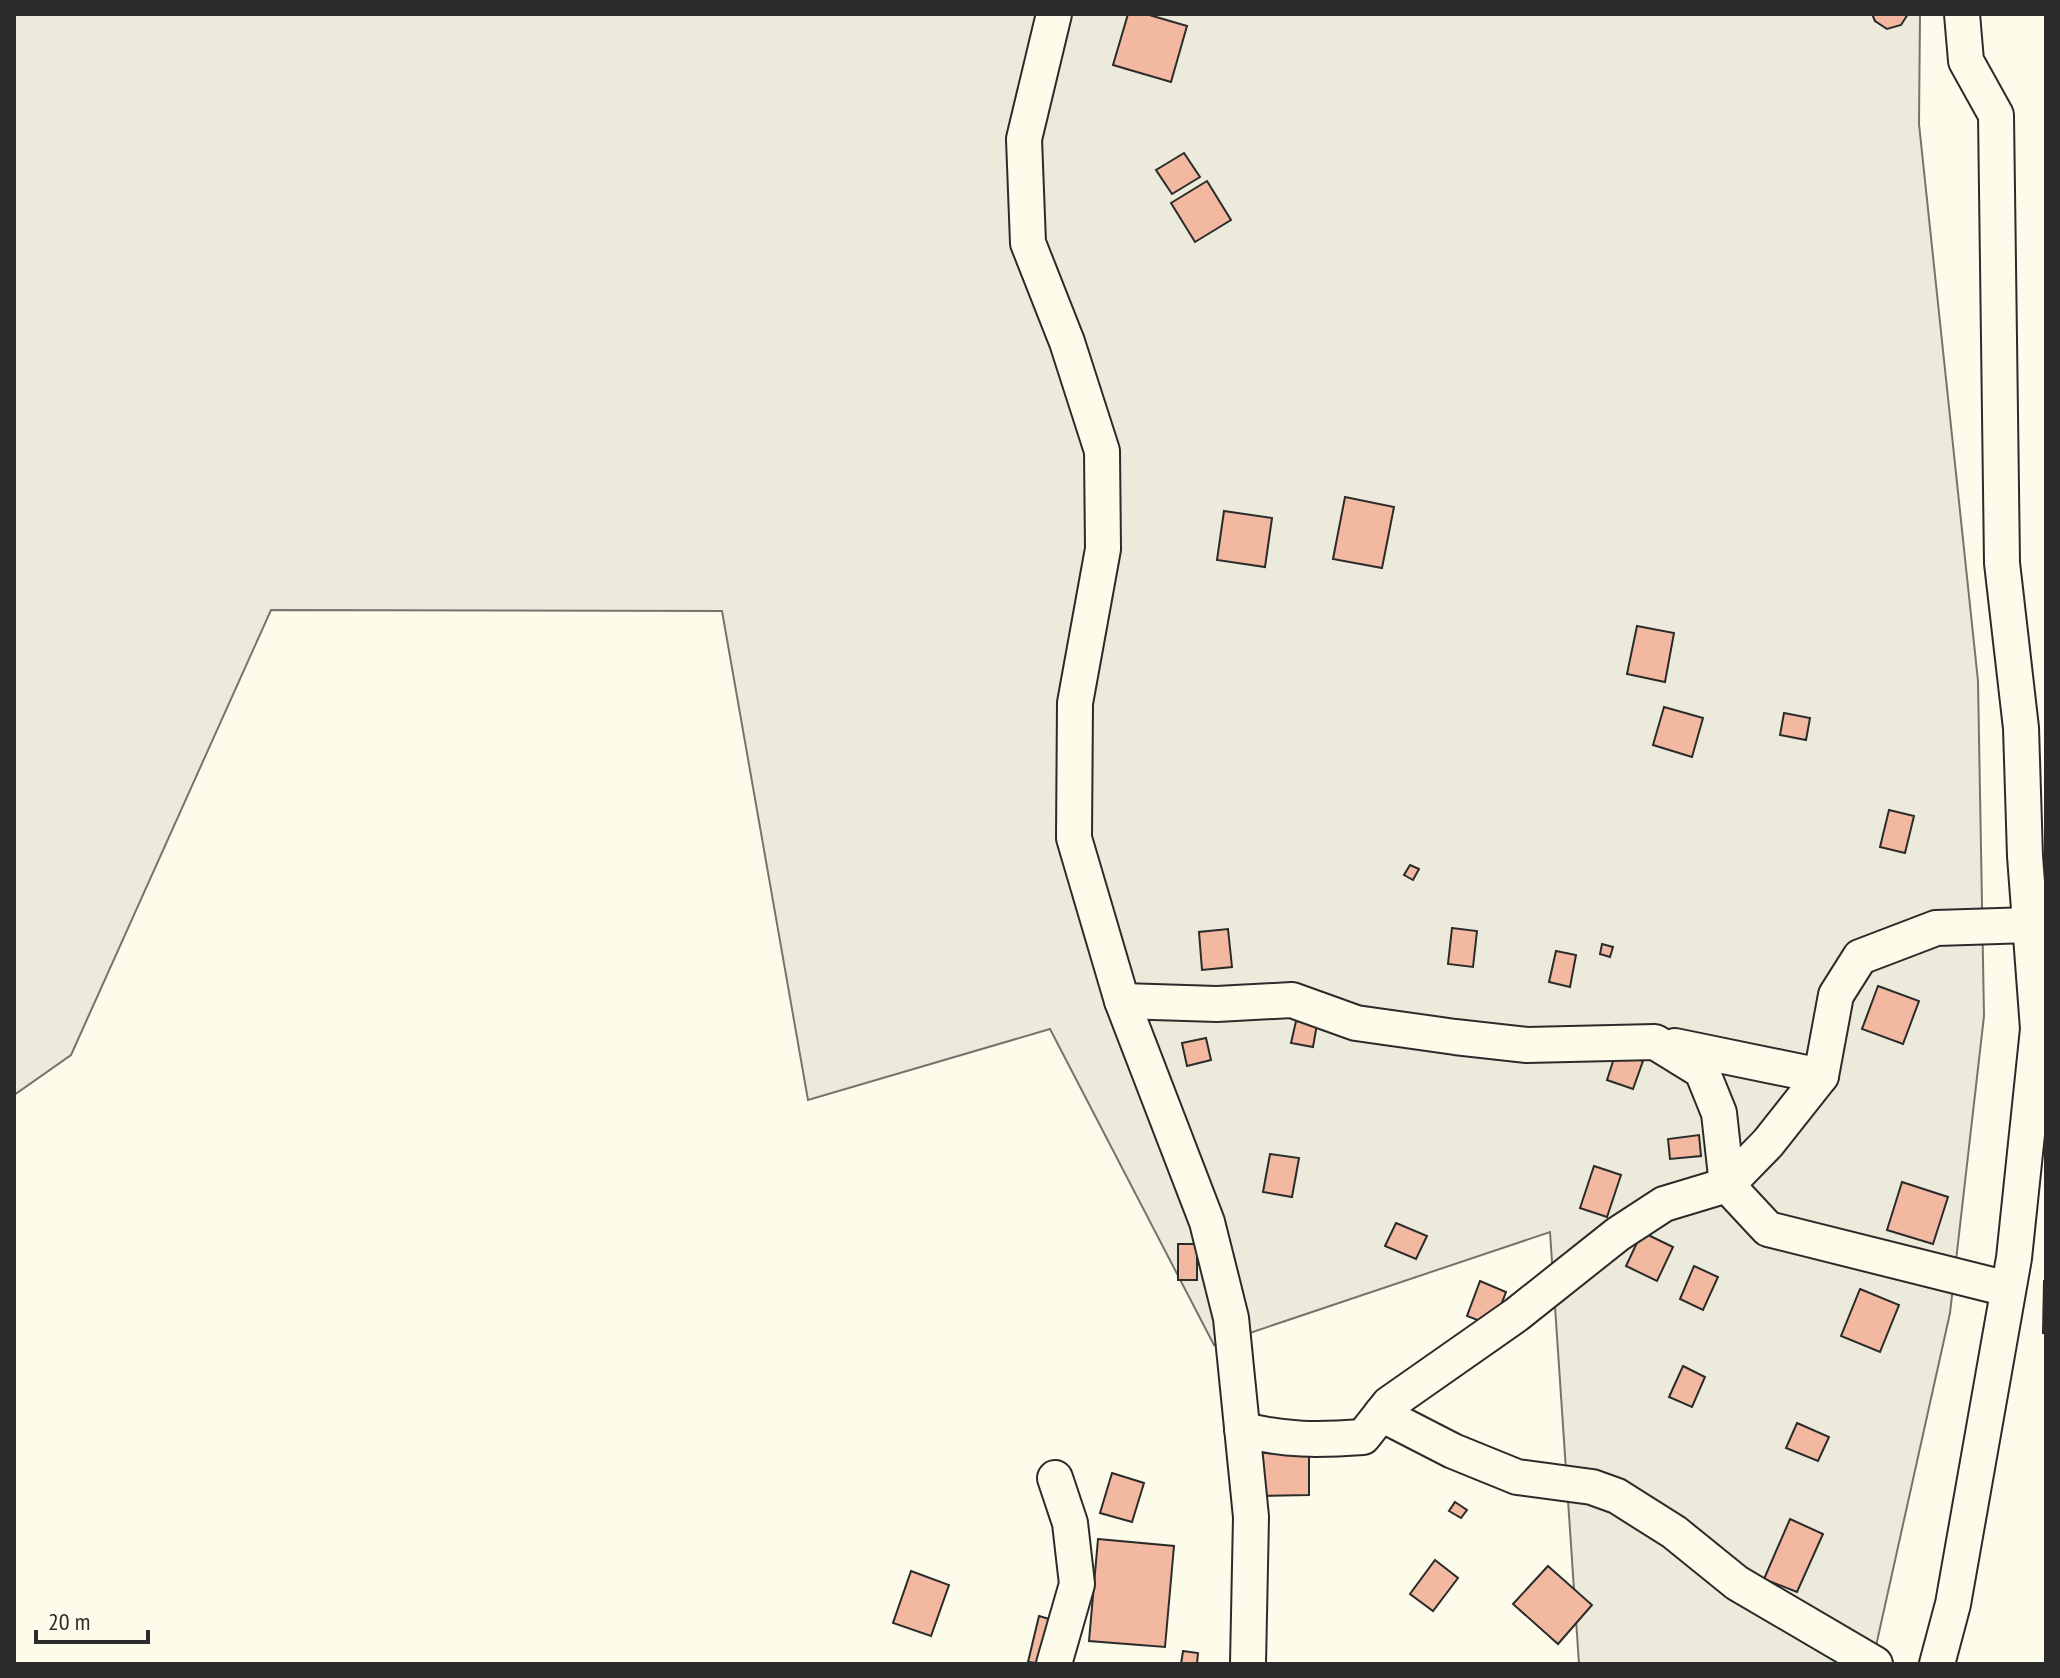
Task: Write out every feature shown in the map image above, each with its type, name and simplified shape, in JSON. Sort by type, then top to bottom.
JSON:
[{"type":"street","points":[[1054,14],[1024,139],[1028,243],[1067,342],[1102,451],[1103,549],[1075,703],[1074,838],[1122,1001],[1207,1222],[1231,1318],[1251,1517],[1248,1664]]},
{"type":"street","points":[[1937,1664],[1953,1604],[2008,1289],[2038,1029],[2021,728],[2002,563],[1996,115],[1966,61],[1962,14]]},
{"type":"street","points":[[1242,1429],[1268,1437],[1310,1440],[1363,1437],[1389,1404],[1516,1315],[1618,1234],[1664,1204],[1727,1185],[1768,1143],[1821,1076],[1836,995],[1860,957],[1936,928],[2030,925]]},
{"type":"street","points":[[1122,1001],[1217,1004],[1292,1000],[1356,1023],[1527,1045],[1655,1042],[1821,1076]]},
{"type":"street","points":[[1655,1042],[1702,1071],[1719,1113],[1727,1185],[1768,1229],[2008,1289]]},
{"type":"street","points":[[1381,1414],[1453,1451],[1517,1477],[1592,1487],[1617,1496],[1674,1532],[1737,1583],[1875,1664]]},
{"type":"street","points":[[1054,1664],[1077,1584],[1070,1523],[1055,1478]]},
{"type":"shaded area","points":[[14,14],[1920,14],[1919,124],[1978,681],[1984,1016],[1950,1313],[1872,1664],[1579,1664],[1550,1232],[1214,1345],[1050,1029],[808,1100],[722,611],[271,610],[71,1055],[14,1095]]},
{"type":"building","points":[[1128,14],[1146,14],[1187,26],[1171,82],[1113,65]]},
{"type":"building","points":[[1872,14],[1908,14],[1901,25],[1887,29],[1875,21]]},
{"type":"building","points":[[1184,153],[1200,177],[1172,194],[1156,170]]},
{"type":"building","points":[[1207,181],[1231,220],[1195,242],[1171,203]]},
{"type":"building","points":[[1345,497],[1394,507],[1382,568],[1333,559]]},
{"type":"building","points":[[1224,511],[1272,518],[1265,567],[1217,560]]},
{"type":"building","points":[[1637,626],[1674,633],[1665,682],[1627,674]]},
{"type":"building","points":[[1664,707],[1703,718],[1692,757],[1653,745]]},
{"type":"building","points":[[1784,713],[1810,718],[1806,740],[1780,735]]},
{"type":"building","points":[[1889,810],[1914,816],[1905,853],[1880,847]]},
{"type":"building","points":[[1410,865],[1419,869],[1413,880],[1404,875]]},
{"type":"building","points":[[1452,928],[1477,931],[1473,967],[1448,964]]},
{"type":"building","points":[[1228,929],[1232,967],[1202,970],[1199,932]]},
{"type":"building","points":[[1602,944],[1613,947],[1610,957],[1600,954]]},
{"type":"building","points":[[1556,951],[1576,955],[1570,987],[1549,982]]},
{"type":"building","points":[[1878,986],[1919,1001],[1903,1044],[1862,1029]]},
{"type":"building","points":[[1296,1021],[1317,1024],[1313,1047],[1291,1043]]},
{"type":"building","points":[[1206,1038],[1211,1060],[1187,1066],[1182,1043]]},
{"type":"building","points":[[1616,1052],[1643,1061],[1633,1089],[1607,1080]]},
{"type":"building","points":[[1699,1135],[1701,1156],[1670,1159],[1668,1139]]},
{"type":"building","points":[[1270,1154],[1299,1158],[1292,1197],[1263,1192]]},
{"type":"building","points":[[1594,1166],[1621,1175],[1607,1217],[1580,1208]]},
{"type":"building","points":[[1902,1182],[1948,1197],[1933,1244],[1887,1230]]},
{"type":"building","points":[[1396,1223],[1427,1236],[1416,1259],[1385,1246]]},
{"type":"building","points":[[1642,1232],[1673,1247],[1657,1281],[1626,1266]]},
{"type":"building","points":[[1178,1244],[1197,1244],[1197,1280],[1178,1280]]},
{"type":"building","points":[[1694,1266],[1718,1277],[1703,1310],[1680,1299]]},
{"type":"building","points":[[1480,1281],[1506,1292],[1493,1326],[1467,1316]]},
{"type":"building","points":[[2046,1281],[2046,1333],[2043,1333]]},
{"type":"building","points":[[1860,1289],[1899,1305],[1880,1352],[1841,1336]]},
{"type":"building","points":[[1683,1366],[1705,1377],[1692,1407],[1669,1397]]},
{"type":"building","points":[[1797,1423],[1829,1437],[1818,1461],[1786,1448]]},
{"type":"building","points":[[1309,1452],[1309,1495],[1261,1496],[1261,1453]]},
{"type":"building","points":[[1112,1473],[1144,1483],[1132,1522],[1100,1513]]},
{"type":"building","points":[[1455,1502],[1467,1510],[1461,1518],[1449,1511]]},
{"type":"building","points":[[1790,1519],[1823,1534],[1797,1592],[1764,1579]]},
{"type":"building","points":[[1098,1539],[1174,1546],[1165,1647],[1089,1641]]},
{"type":"building","points":[[1435,1560],[1458,1578],[1433,1611],[1410,1594]]},
{"type":"building","points":[[1548,1566],[1592,1605],[1558,1644],[1513,1604]]},
{"type":"building","points":[[911,1571],[949,1585],[931,1636],[893,1623]]},
{"type":"building","points":[[1039,1616],[1056,1621],[1045,1664],[1028,1662]]},
{"type":"building","points":[[1183,1651],[1198,1653],[1197,1664],[1181,1664]]}]
